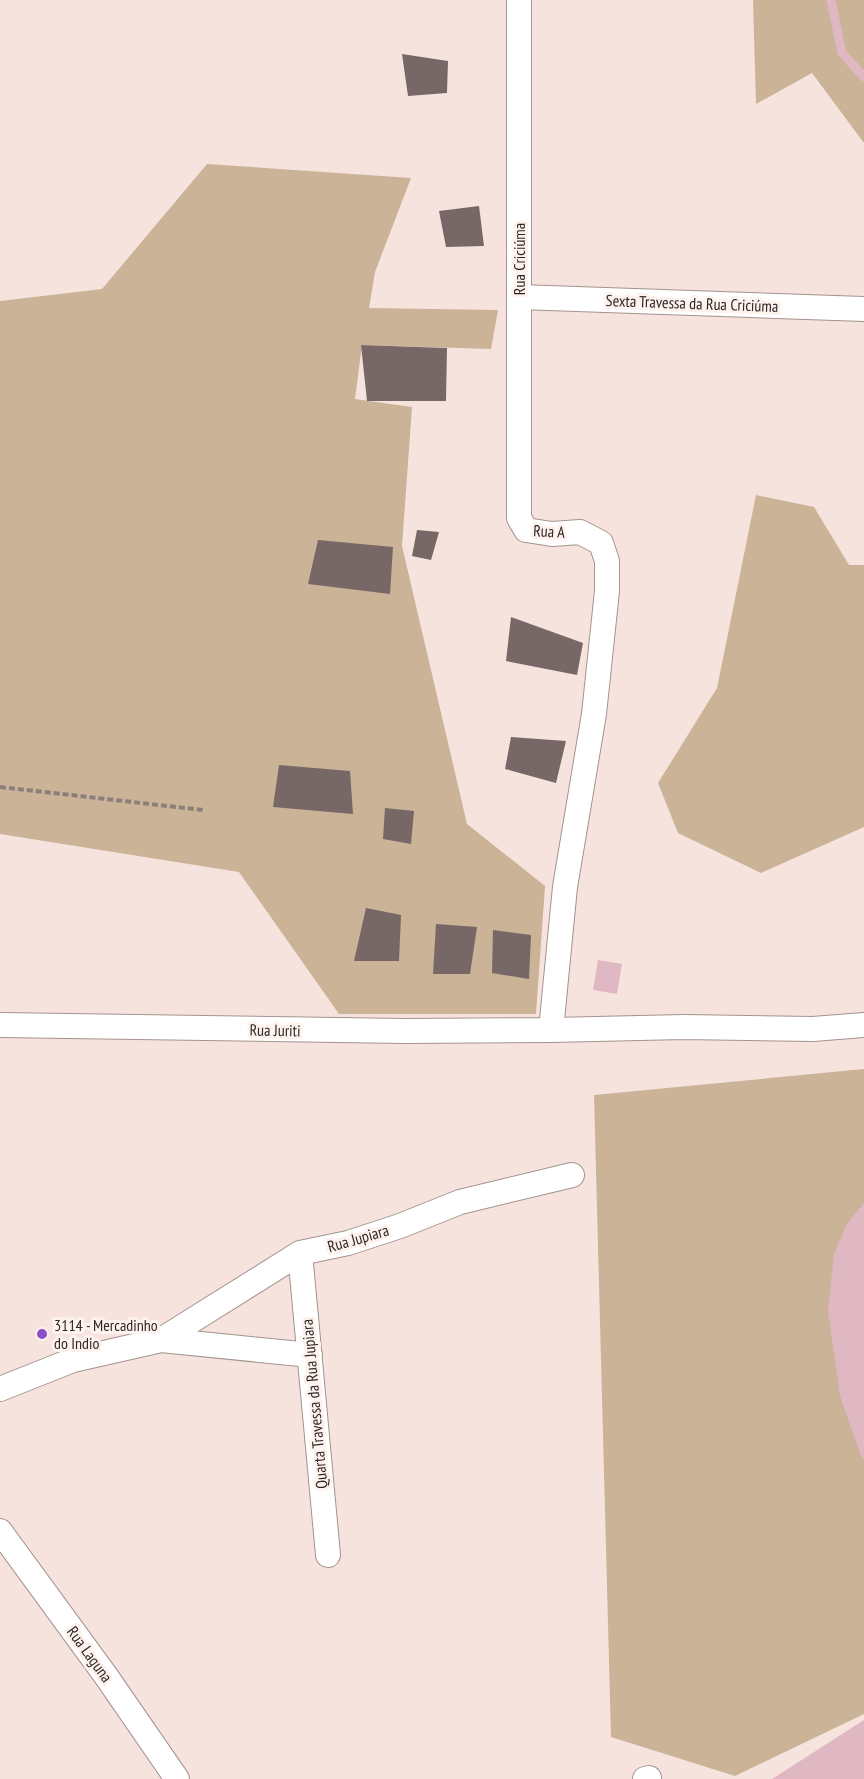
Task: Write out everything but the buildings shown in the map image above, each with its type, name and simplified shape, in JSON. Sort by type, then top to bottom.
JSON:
[{"type":"street","name":"Rua Criciúma","points":[[519,0],[519,518]]},
{"type":"street","name":"Sexta Travessa da Rua Criciúma","points":[[519,297],[864,309]]},
{"type":"street","name":"Rua A","points":[[519,518],[526,530],[552,534],[580,532],[601,543],[607,561],[607,591],[594,714],[565,887],[550,1030]]},
{"type":"street","name":"Rua Juriti","points":[[0,1025],[268,1030],[550,1030],[684,1027],[813,1029],[864,1025]]},
{"type":"street","name":"Rua Jupiara","points":[[161,1340],[300,1253],[348,1243],[400,1226],[460,1202],[572,1175]]},
{"type":"street","name":"Quarta Travessa da Rua Jupiara","points":[[300,1253],[328,1555]]},
{"type":"street","name":"Rua Jupiara","points":[[0,1389],[73,1360],[161,1340],[310,1355]]},
{"type":"street","name":"Rua Laguna","points":[[0,1531],[106,1676],[177,1779]]},
{"type":"path","points":[[0,787],[202,810]]},
{"type":"shaded area","points":[[753,0],[864,0],[864,143],[812,73],[756,104]]},
{"type":"shaded area","points":[[207,164],[411,178],[375,272],[369,308],[498,310],[491,349],[362,345],[355,399],[412,407],[402,546],[467,824],[545,886],[536,1014],[339,1014],[239,872],[0,834],[0,301],[102,289]]},
{"type":"shaded area","points":[[756,495],[814,507],[849,565],[864,565],[864,827],[761,873],[678,833],[658,783],[717,688]]},
{"type":"shaded area","points":[[598,960],[622,964],[617,994],[593,990]]},
{"type":"shaded area","points":[[864,1069],[864,1714],[735,1776],[611,1737],[594,1095]]},
{"type":"shaded area","points":[[864,1203],[864,1460],[840,1396],[828,1310],[834,1254],[847,1224]]},
{"type":"shaded area","points":[[864,1720],[864,1779],[772,1779]]},
{"type":"waterway","points":[[831,0],[842,53],[864,77]]},
{"type":"place","name":"3114 - Mercadinho do Indio","points":[[42,1334]]}]
